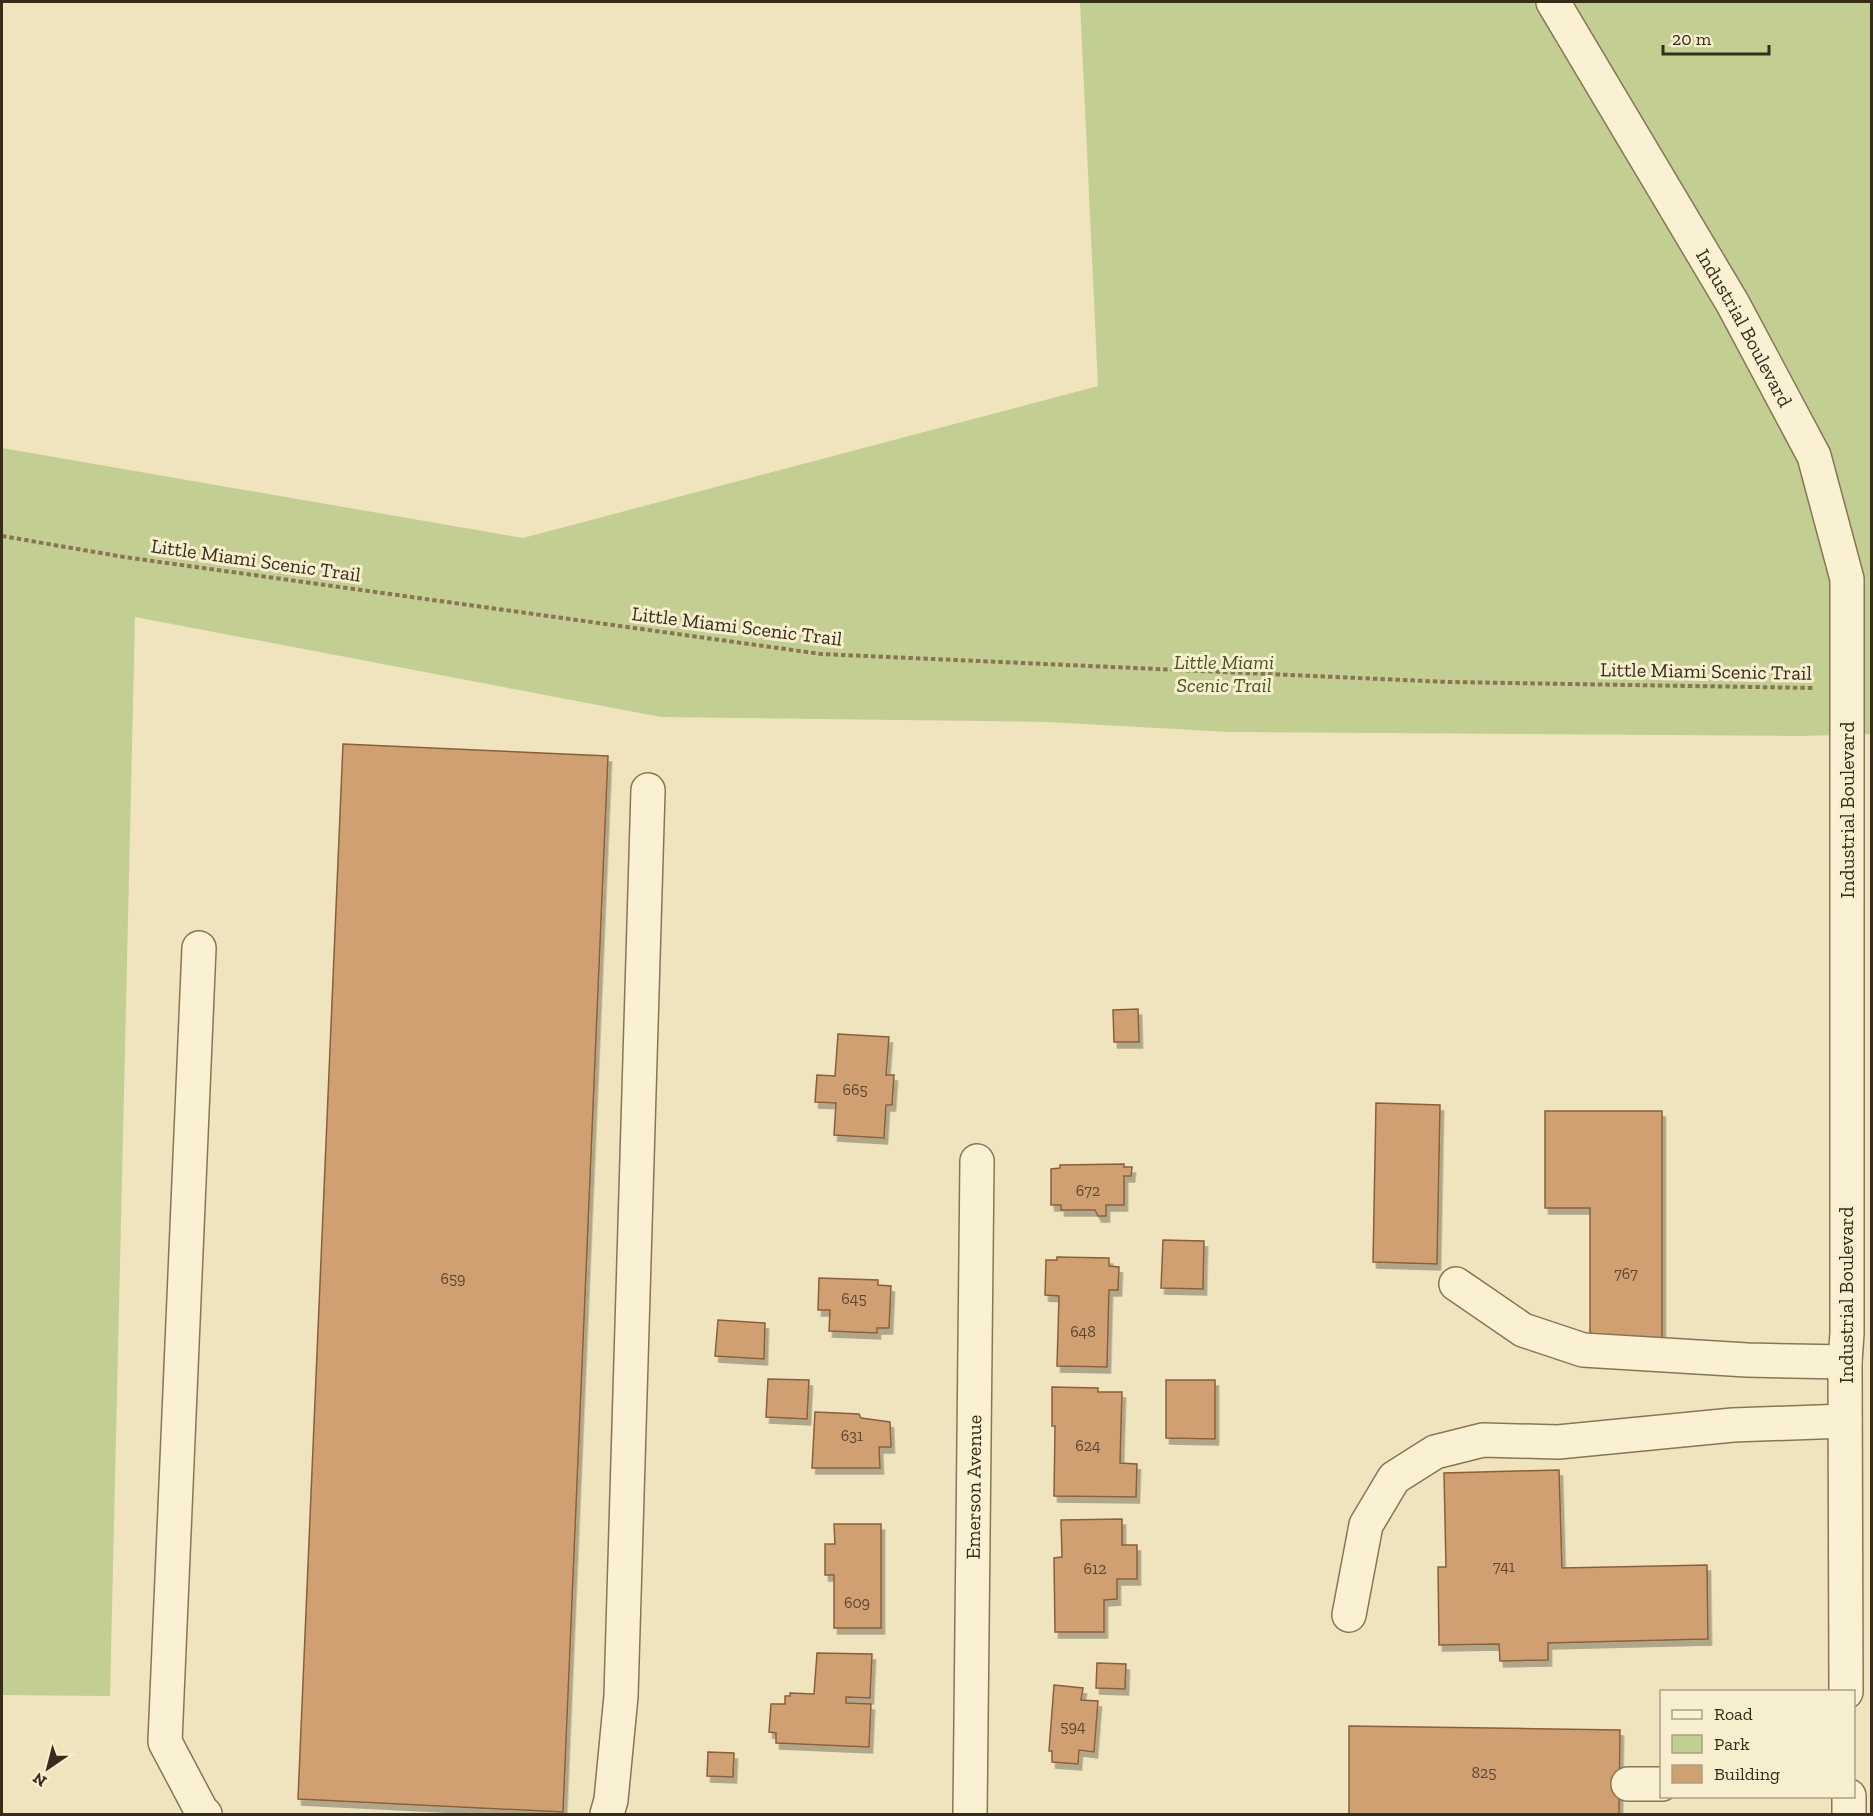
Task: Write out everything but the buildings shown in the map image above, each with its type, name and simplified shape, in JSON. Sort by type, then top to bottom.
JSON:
[{"type":"street","name":"Industrial Boulevard","points":[[1553,2],[1733,304],[1814,456],[1847,579],[1847,688],[1859,1133],[1855,1342],[1845,1421],[1846,1690]]},
{"type":"street","points":[[607,1815],[611,1800],[621,1696],[648,790]]},
{"type":"street","points":[[198,948],[165,1742],[205,1815]]},
{"type":"street","name":"Emerson Avenue","points":[[970,1815],[977,1161]]},
{"type":"street","points":[[1456,1284],[1523,1330],[1583,1350],[1747,1360],[1855,1342]]},
{"type":"street","points":[[1348,1615],[1366,1525],[1394,1478],[1435,1452],[1483,1440],[1558,1442],[1733,1425],[1845,1421]]},
{"type":"street","points":[[1628,1784],[1660,1784]]},
{"type":"street","points":[[1849,1798],[1849,1815]]},
{"type":"path","name":"Little Miami Scenic Trail","points":[[2,536],[124,557],[821,654],[1448,682],[1847,688]]},
{"type":"green space","points":[[1080,2],[1871,2],[1871,734],[1799,736],[1230,732],[1047,722],[661,717],[135,617],[110,1696],[2,1695],[2,448],[523,538],[1098,386]]}]
